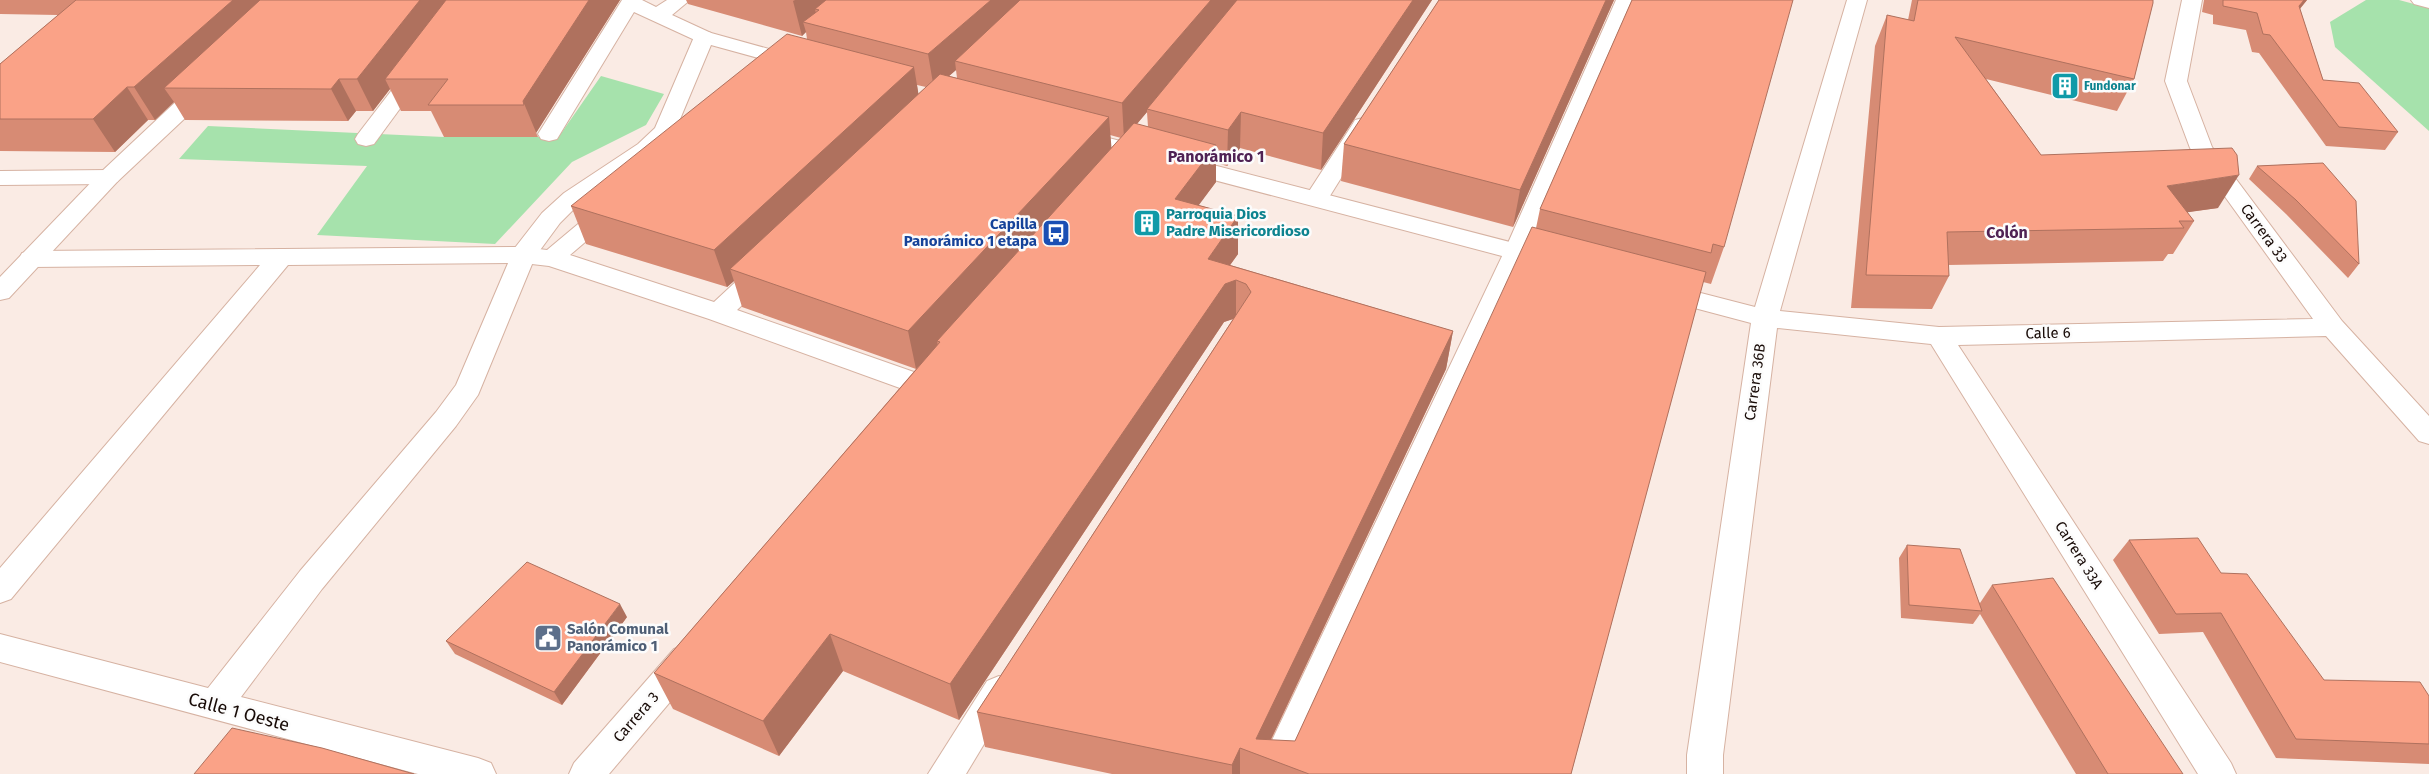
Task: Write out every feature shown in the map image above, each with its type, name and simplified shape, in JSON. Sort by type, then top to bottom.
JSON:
[{"type":"street","points":[[658,15],[680,0]]},
{"type":"street","points":[[1274,774],[1516,252],[1626,0]]},
{"type":"street","name":"Carrera 36B","points":[[1705,774],[1732,550],[1764,318],[1856,0]]},
{"type":"street","name":"Carrera 33","points":[[2192,0],[2176,81],[2201,148],[2333,327],[2429,434]]},
{"type":"street","points":[[2421,0],[2429,2]]},
{"type":"street","points":[[549,134],[631,1],[704,37],[823,69]]},
{"type":"street","points":[[214,706],[311,580],[446,419],[468,388],[523,255],[551,218],[572,198],[646,149],[665,131],[704,37]]},
{"type":"street","points":[[764,79],[809,42]]},
{"type":"street","points":[[366,139],[429,54]]},
{"type":"street","points":[[0,292],[109,177],[225,68]]},
{"type":"street","points":[[1316,199],[1374,108]]},
{"type":"street","points":[[1111,171],[1148,128]]},
{"type":"street","points":[[1053,130],[1574,267]]},
{"type":"street","points":[[0,178],[109,177]]},
{"type":"street","points":[[552,258],[628,194]]},
{"type":"street","points":[[718,313],[782,252]]},
{"type":"street","points":[[31,259],[523,255],[552,258],[718,313],[921,385]]},
{"type":"street","points":[[0,590],[281,257]]},
{"type":"street","name":"Calle 6","points":[[1640,285],[1764,318],[1940,336],[2333,327]]},
{"type":"street","name":"Carrera 33A","points":[[1940,336],[2218,774]]},
{"type":"street","points":[[902,408],[941,364]]},
{"type":"street","name":"Carrera 3","points":[[587,774],[703,639]]},
{"type":"street","name":"Calle 1 Oeste","points":[[0,648],[214,706],[478,774]]},
{"type":"street","points":[[946,774],[1016,667]]},
{"type":"green space","points":[[2366,0],[2399,0],[2429,8],[2429,131],[2335,47],[2330,22]]},
{"type":"green space","points":[[601,76],[664,94],[646,125],[572,162],[495,244],[317,235],[367,166],[179,159],[208,126],[444,137],[541,137],[562,132]]},
{"type":"building","points":[[76,0],[233,0],[134,87],[127,87],[93,119],[0,119],[0,64]]},
{"type":"building","points":[[260,0],[420,0],[357,79],[339,79],[331,89],[164,88]]},
{"type":"building","points":[[446,0],[589,0],[523,101],[524,105],[428,105],[448,79],[385,79]]},
{"type":"building","points":[[826,0],[991,0],[928,54],[803,22],[819,10],[815,9]]},
{"type":"building","points":[[1020,0],[1211,0],[1122,103],[955,61]]},
{"type":"building","points":[[1237,0],[1413,0],[1323,133],[1241,112],[1228,130],[1147,109]]},
{"type":"building","points":[[1439,0],[1606,0],[1520,190],[1344,144]]},
{"type":"building","points":[[1632,0],[1793,0],[1724,247],[1713,244],[1711,253],[1540,209]]},
{"type":"building","points":[[1918,0],[2153,0],[2134,79],[1955,37],[2041,155],[2232,148],[2237,155],[2239,175],[2167,186],[2194,221],[2179,221],[2184,228],[1947,232],[1949,276],[1866,275],[1887,15],[1914,21]]},
{"type":"building","points":[[2223,0],[2304,0],[2299,6],[2323,80],[2359,83],[2398,132],[2339,127],[2270,35],[2263,34],[2257,13],[2223,6]]},
{"type":"building","points":[[787,34],[914,67],[714,250],[571,206]]},
{"type":"building","points":[[940,74],[1109,117],[908,331],[730,269]]},
{"type":"building","points":[[1134,123],[1216,145],[1175,199],[1238,216],[1208,259],[1453,331],[1256,739],[1295,741],[1532,227],[1706,272],[1571,774],[1309,774],[1240,748],[1232,765],[977,712],[1251,292],[1246,284],[1236,280],[1225,284],[950,684],[830,634],[763,721],[654,673],[940,342],[937,341]]},
{"type":"building","points":[[2323,163],[2356,201],[2359,264],[2296,200],[2257,166]]},
{"type":"building","points":[[2198,538],[2221,573],[2247,574],[2324,680],[2420,682],[2429,696],[2429,744],[2296,739],[2221,613],[2176,614],[2129,540]]},
{"type":"building","points":[[1907,545],[1960,549],[1982,611],[1909,605]]},
{"type":"building","name":"Salón Comunal Panorámico 1","points":[[527,562],[620,604],[554,692],[446,641]]},
{"type":"building","points":[[2053,578],[2183,774],[2108,774],[1992,585]]},
{"type":"building","points":[[232,728],[322,748],[414,774],[194,774]]},
{"type":"place","name":"Fundonar","points":[[2065,86]]},
{"type":"place","name":"Parroquia Dios Padre Misericordioso","points":[[1147,223]]},
{"type":"place","name":"Capilla Panorámico 1 etapa","points":[[1056,233]]},
{"type":"place","name":"Salón Comunal Panorámico 1","points":[[548,638]]},
{"type":"district","name":"Panorámico 1","points":[[1216,156]]},
{"type":"district","name":"Colón","points":[[2007,232]]}]
